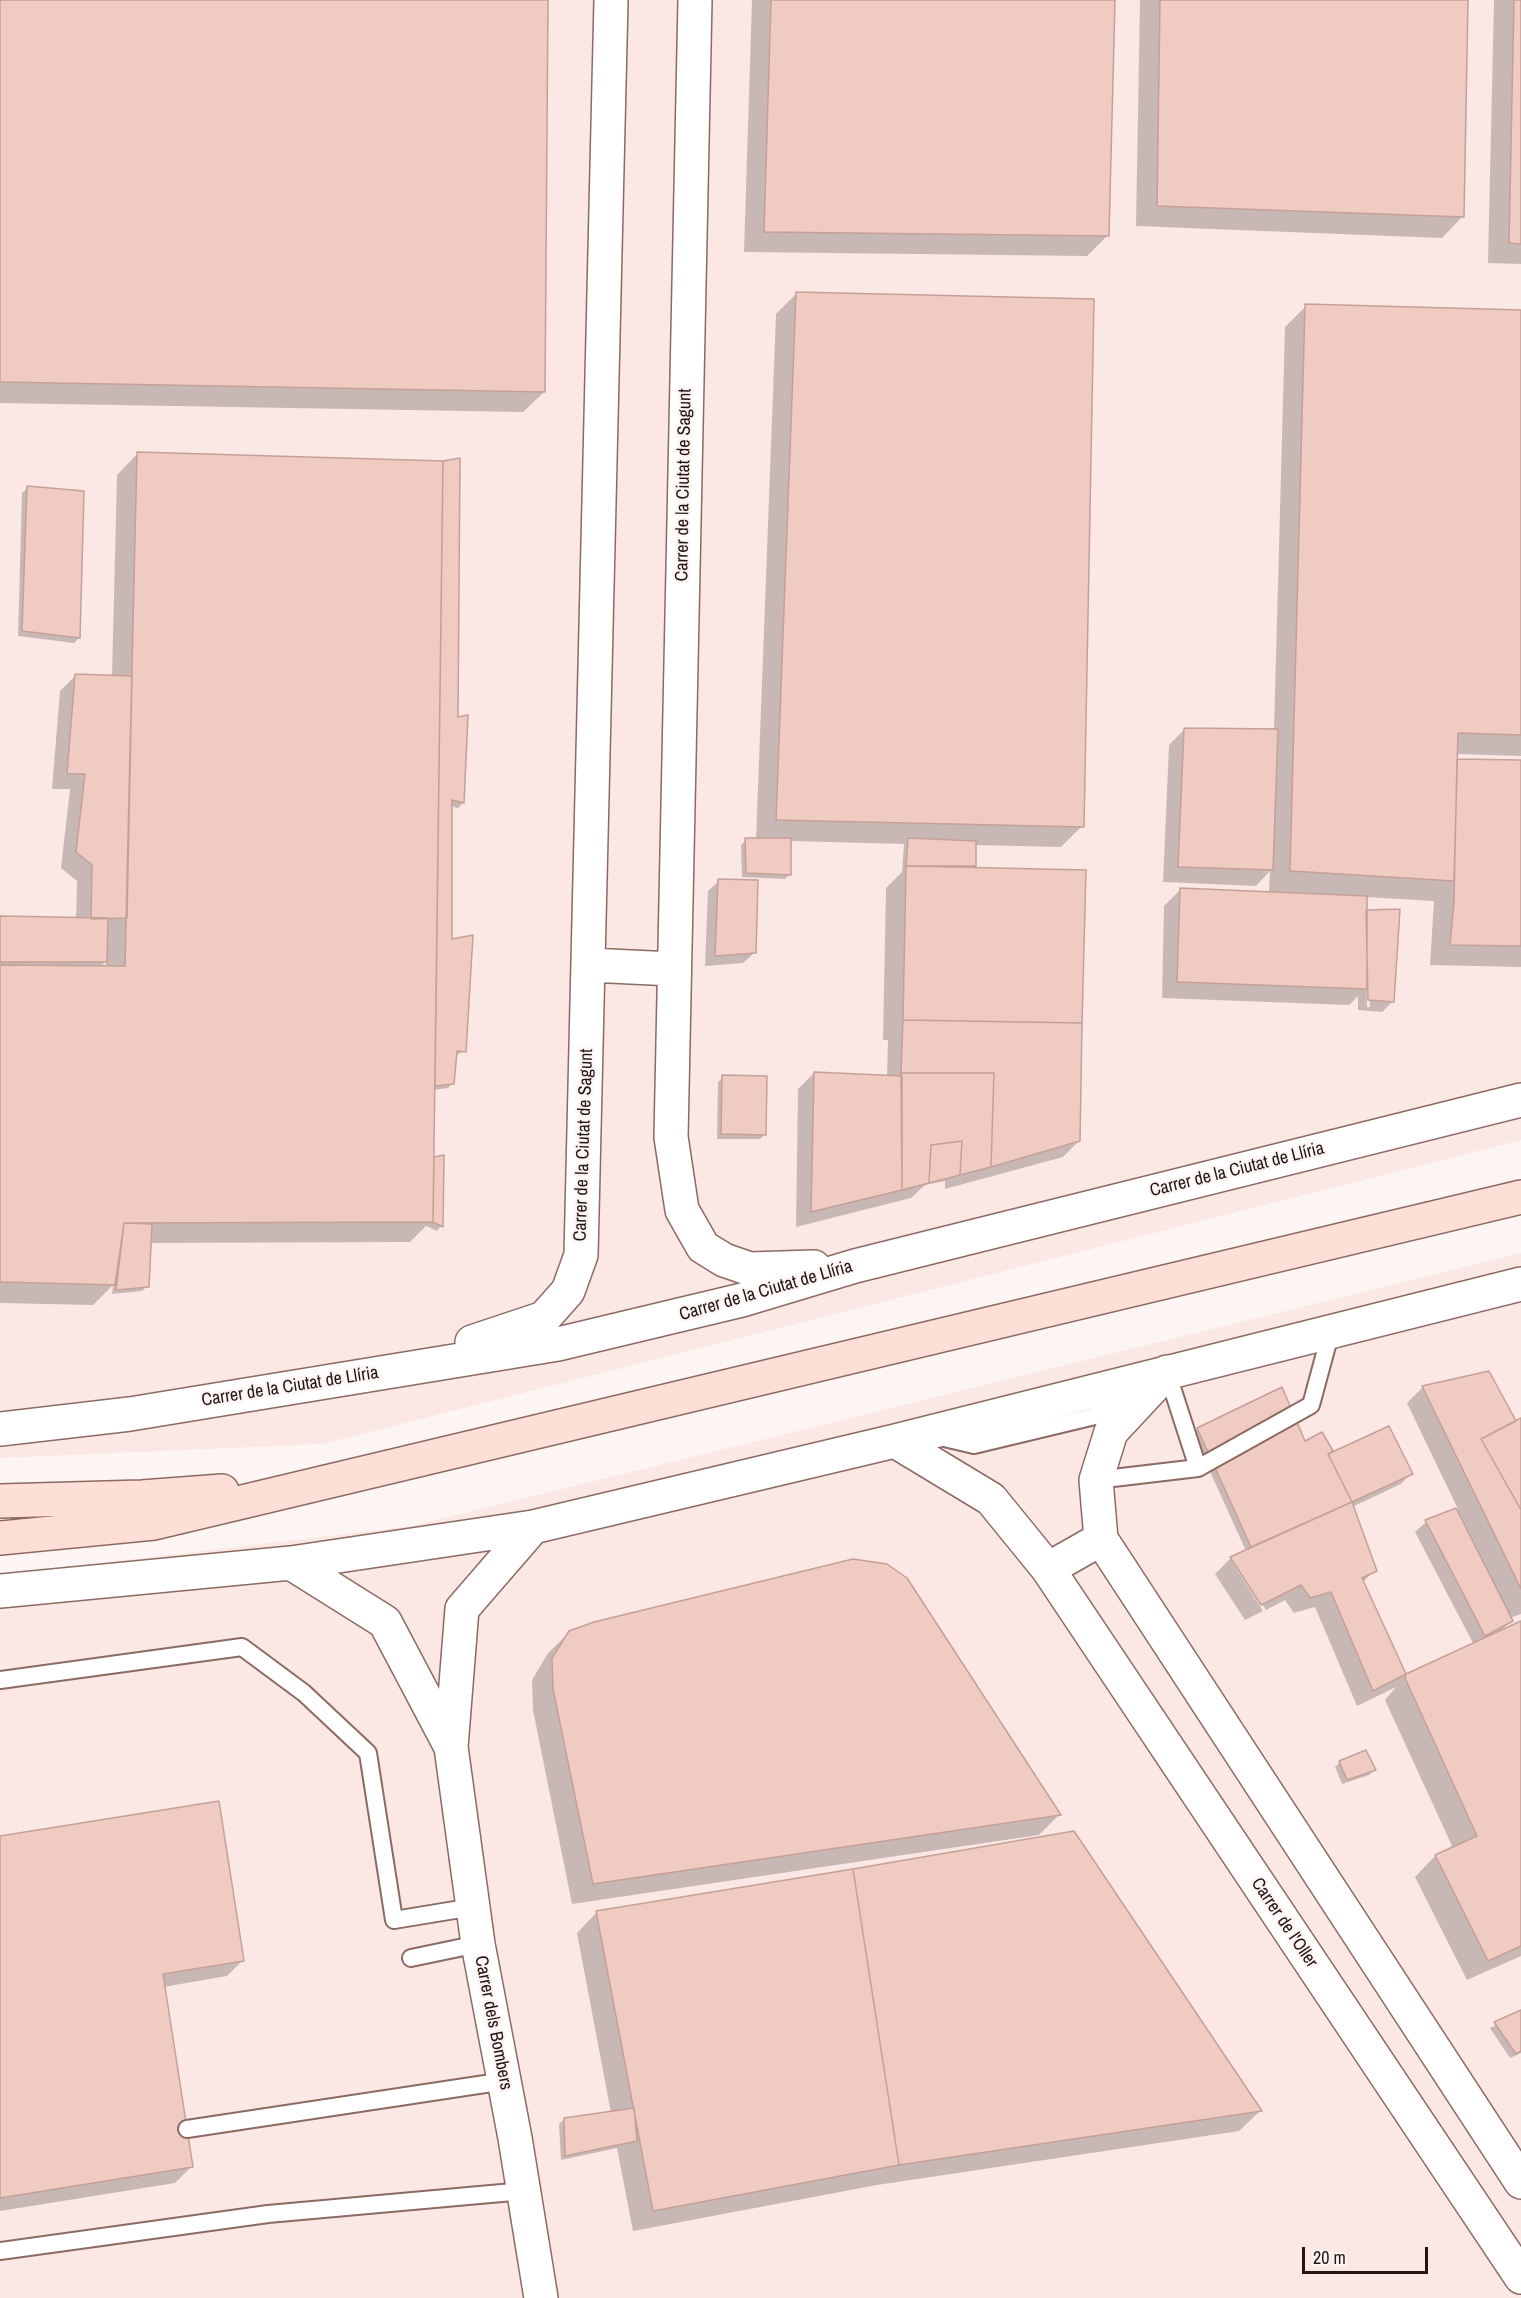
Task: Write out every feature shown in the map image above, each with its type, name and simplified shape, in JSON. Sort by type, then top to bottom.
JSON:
[{"type":"street","name":"Carrer de la Ciutat de Sagunt","points":[[377,1373],[543,1318],[568,1291],[581,1255],[611,0]]},
{"type":"street","name":"Carrer de la Ciutat de Sagunt","points":[[695,0],[671,1137],[682,1210],[703,1247],[724,1260],[750,1269],[855,1266]]},
{"type":"street","points":[[589,965],[673,969]]},
{"type":"street","name":"Carrer de la Ciutat de Llíria","points":[[0,1429],[130,1414],[558,1344],[742,1300],[855,1266],[1521,1100]]},
{"type":"street","points":[[0,1538],[154,1523],[338,1482],[1521,1197]]},
{"type":"street","points":[[0,1591],[291,1563],[533,1527],[909,1437],[1521,1284]]},
{"type":"street","points":[[1153,1376],[1111,1431],[1096,1480],[1101,1539],[1521,2181]]},
{"type":"street","name":"Carrer de l'Oller","points":[[909,1437],[991,1499],[1048,1569],[1521,2277]]},
{"type":"street","points":[[0,1501],[142,1497],[338,1482]]},
{"type":"street","name":"Carrer dels Bombers","points":[[533,1527],[462,1609],[451,1747],[478,1944],[505,2081],[541,2298]]},
{"type":"street","points":[[1048,1569],[1101,1539]]},
{"type":"street","name":"Carrer dels Bombers","points":[[291,1563],[385,1622],[451,1747]]},
{"type":"lane","points":[[1096,1480],[1198,1468],[1311,1406],[1331,1331]]},
{"type":"lane","points":[[1153,1376],[1198,1468]]},
{"type":"lane","points":[[0,1680],[242,1647],[304,1694],[368,1753],[394,1920],[473,1907]]},
{"type":"lane","points":[[411,1958],[478,1944]]},
{"type":"lane","points":[[187,2129],[505,2081]]},
{"type":"lane","points":[[0,2251],[268,2214],[524,2191]]},
{"type":"shaded area","points":[[0,0],[1521,0],[1521,1140],[322,1444],[0,1458]]},
{"type":"shaded area","points":[[1521,1253],[1521,2298],[0,2298],[0,1575],[412,1526]]},
{"type":"building","points":[[0,0],[548,0],[545,392],[0,382]]},
{"type":"building","points":[[771,0],[1115,0],[1109,236],[764,232]]},
{"type":"building","points":[[1160,0],[1468,0],[1464,217],[1157,206]]},
{"type":"building","points":[[1514,0],[1521,0],[1521,244],[1509,243]]},
{"type":"building","points":[[796,292],[1094,299],[1084,827],[776,820]]},
{"type":"building","points":[[1305,304],[1521,310],[1521,735],[1458,733],[1454,881],[1290,871]]},
{"type":"building","points":[[137,452],[443,461],[433,1222],[124,1223],[115,1285],[0,1282],[0,965],[125,966]]},
{"type":"building","points":[[460,458],[458,717],[468,715],[464,803],[452,800],[452,939],[473,935],[466,1052],[457,1051],[454,1084],[435,1086],[443,461]]},
{"type":"building","points":[[27,486],[84,491],[80,638],[22,631]]},
{"type":"building","points":[[75,674],[132,676],[127,918],[91,919],[92,865],[76,852],[85,774],[67,774]]},
{"type":"building","points":[[1184,728],[1278,729],[1273,870],[1178,867]]},
{"type":"building","points":[[1457,759],[1521,760],[1521,946],[1450,945],[1454,901]]},
{"type":"building","points":[[745,838],[791,838],[791,875],[746,873]]},
{"type":"building","points":[[908,838],[976,841],[976,866],[906,866]]},
{"type":"building","points":[[906,866],[1086,870],[1082,1023],[903,1020]]},
{"type":"building","points":[[718,879],[758,880],[756,953],[715,956]]},
{"type":"building","points":[[1180,888],[1367,896],[1367,989],[1177,982]]},
{"type":"building","points":[[1400,909],[1394,1002],[1368,1000],[1366,910]]},
{"type":"building","points":[[0,916],[108,918],[107,962],[0,962]]},
{"type":"building","points":[[903,1020],[1082,1023],[1080,1141],[991,1167],[994,1073],[901,1073]]},
{"type":"building","points":[[814,1072],[902,1076],[902,1190],[811,1212]]},
{"type":"building","points":[[901,1073],[994,1073],[991,1167],[960,1175],[962,1141],[931,1145],[929,1183],[902,1190]]},
{"type":"building","points":[[722,1075],[767,1076],[766,1135],[721,1134]]},
{"type":"building","points":[[962,1141],[960,1175],[929,1183],[931,1145]]},
{"type":"building","points":[[444,1155],[443,1227],[433,1222],[434,1157]]},
{"type":"building","points":[[124,1223],[152,1224],[149,1287],[116,1290]]},
{"type":"building","points":[[1489,1371],[1516,1421],[1481,1439],[1521,1510],[1521,1589],[1422,1386]]},
{"type":"building","points":[[1282,1387],[1305,1441],[1322,1432],[1333,1451],[1328,1454],[1352,1502],[1251,1547],[1197,1428]]},
{"type":"building","points":[[1521,1418],[1521,1510],[1481,1439]]},
{"type":"building","points":[[1389,1426],[1413,1474],[1352,1502],[1328,1454]]},
{"type":"building","points":[[1352,1502],[1377,1571],[1362,1578],[1406,1674],[1373,1691],[1331,1592],[1310,1598],[1301,1585],[1261,1605],[1230,1557]]},
{"type":"building","points":[[1456,1508],[1513,1621],[1485,1636],[1425,1520]]},
{"type":"building","points":[[853,1559],[887,1564],[907,1578],[1061,1815],[593,1884],[553,1689],[552,1658],[569,1631],[594,1622]]},
{"type":"building","points":[[1521,1621],[1521,1946],[1488,1961],[1435,1855],[1477,1836],[1405,1678],[1406,1674]]},
{"type":"building","points":[[1366,1750],[1376,1770],[1347,1780],[1339,1761]]},
{"type":"building","points":[[219,1801],[244,1961],[163,1974],[193,2167],[0,2198],[0,1836]]},
{"type":"building","points":[[1074,1831],[1262,2111],[899,2165],[853,1869]]},
{"type":"building","points":[[853,1869],[899,2165],[653,2211],[596,1911]]},
{"type":"building","points":[[1521,2010],[1521,2051],[1516,2054],[1494,2022]]},
{"type":"building","points":[[634,2108],[637,2141],[565,2156],[564,2118]]}]
